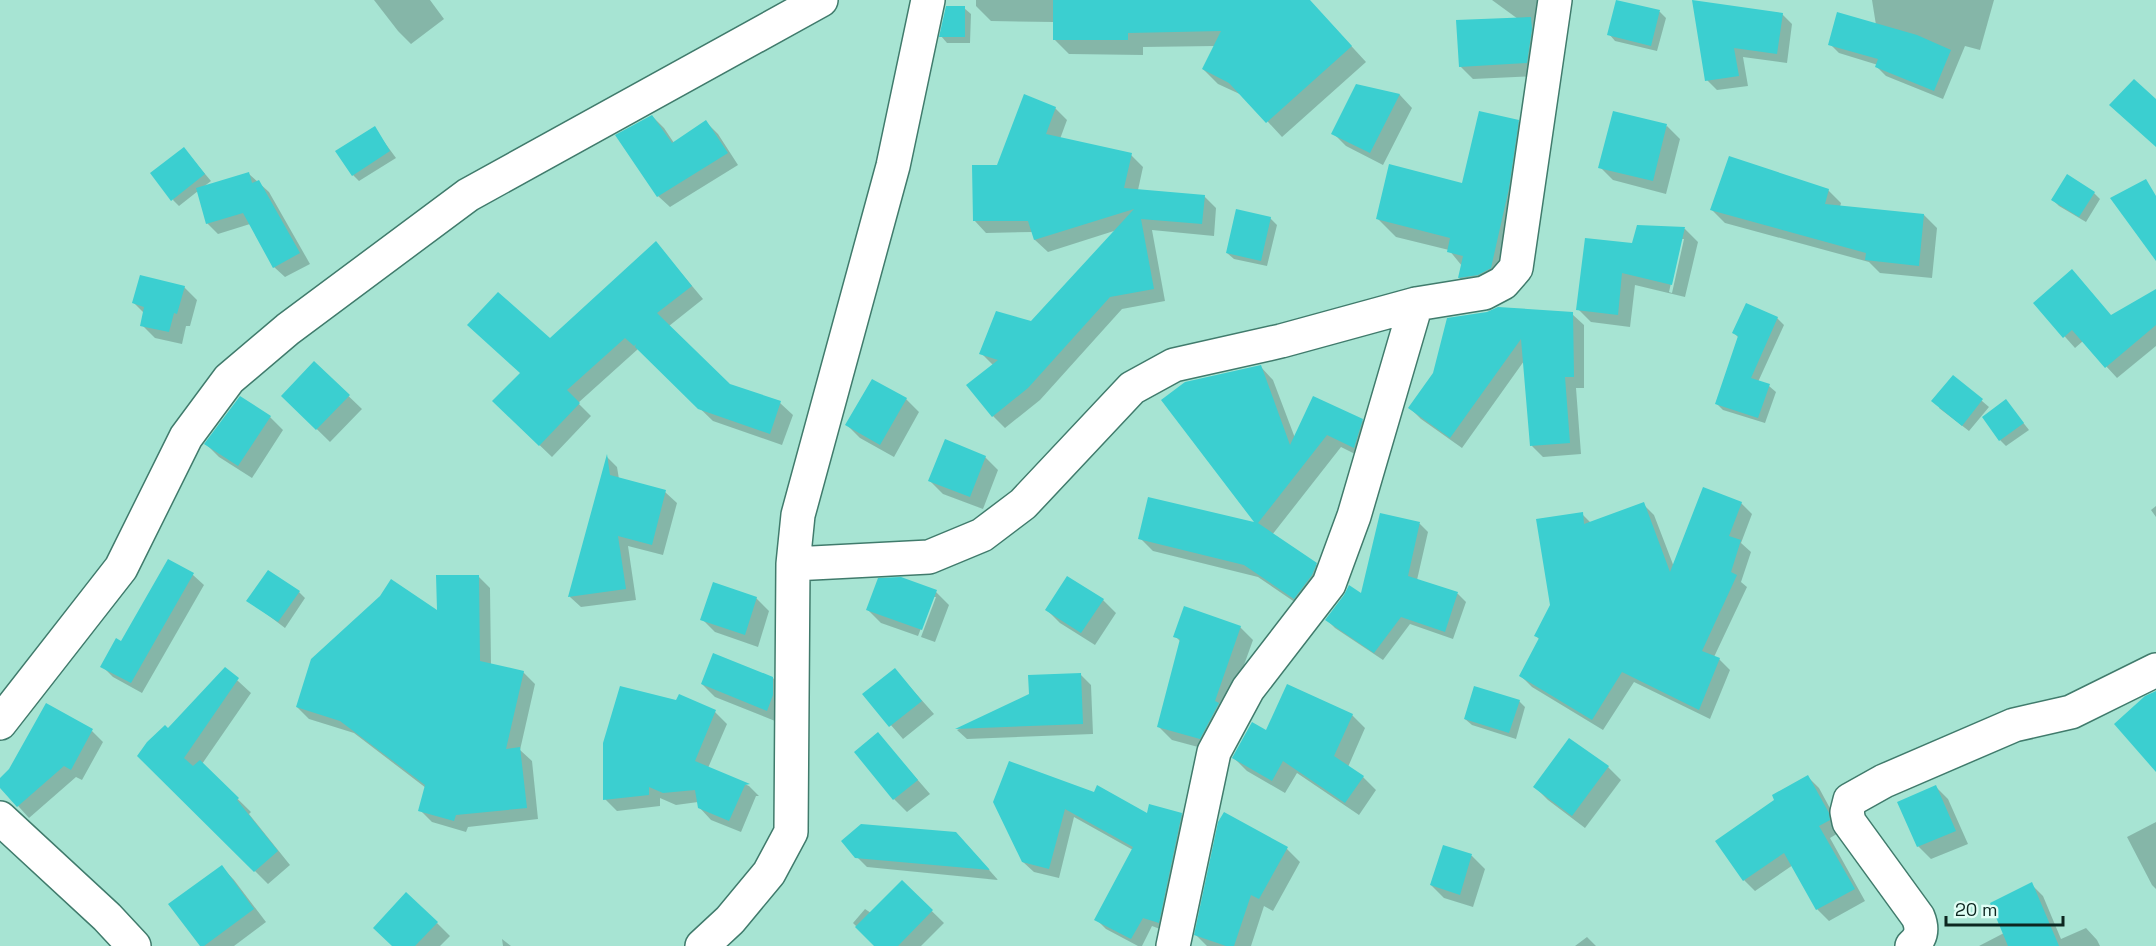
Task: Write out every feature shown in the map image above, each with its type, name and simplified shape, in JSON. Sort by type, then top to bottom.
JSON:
[{"type":"street","points":[[0,723],[121,568],[186,438],[229,379],[288,329],[468,195],[821,0]]},
{"type":"street","points":[[702,946],[730,920],[769,873],[791,832],[793,564],[798,515],[893,166],[928,0]]},
{"type":"street","points":[[793,564],[929,557],[982,535],[1023,504],[1132,388],[1174,365],[1281,341],[1416,304],[1484,293],[1503,284],[1516,268],[1555,0]]},
{"type":"street","points":[[1173,946],[1214,752],[1248,689],[1329,584],[1354,516],[1416,304]]},
{"type":"street","points":[[1912,946],[1919,940],[1922,927],[1918,917],[1849,822],[1847,812],[1850,800],[1884,782],[2014,725],[2071,712],[2156,670]]},
{"type":"street","points":[[0,818],[134,946]]},
{"type":"building","points":[[1053,0],[1310,0],[1352,46],[1266,123],[1229,83],[1202,69],[1221,31],[1128,33],[1128,40],[1053,40]]},
{"type":"building","points":[[1616,0],[1660,10],[1651,46],[1607,35]]},
{"type":"building","points":[[1692,0],[1783,13],[1777,54],[1734,48],[1739,76],[1705,81]]},
{"type":"building","points":[[946,6],[965,6],[965,37],[939,37]]},
{"type":"building","points":[[1837,12],[1917,35],[1951,50],[1934,91],[1875,67],[1878,59],[1828,45]]},
{"type":"building","points":[[1531,17],[1532,29],[1527,63],[1459,67],[1456,20]]},
{"type":"building","points":[[2134,79],[2156,99],[2156,147],[2109,105]]},
{"type":"building","points":[[1356,84],[1400,94],[1370,153],[1331,134]]},
{"type":"building","points":[[1024,94],[1056,107],[1046,134],[1132,153],[1124,188],[1205,195],[1202,224],[1141,219],[1154,289],[1110,297],[1028,388],[992,417],[966,385],[998,360],[979,354],[996,311],[1031,321],[1134,209],[1034,240],[1028,221],[973,221],[972,165],[997,165]]},
{"type":"building","points":[[1479,111],[1519,120],[1509,188],[1491,268],[1478,275],[1458,278],[1463,256],[1447,252],[1450,238],[1376,219],[1389,164],[1462,183]]},
{"type":"building","points":[[1613,111],[1667,124],[1653,181],[1598,168]]},
{"type":"building","points":[[652,115],[672,143],[706,120],[728,153],[657,197],[615,135]]},
{"type":"building","points":[[375,126],[390,151],[352,176],[335,151]]},
{"type":"building","points":[[184,147],[205,174],[171,201],[150,173]]},
{"type":"building","points":[[1729,156],[1829,189],[1825,204],[1924,214],[1919,266],[1865,260],[1866,253],[1710,210]]},
{"type":"building","points":[[249,172],[252,183],[259,180],[300,253],[273,268],[243,213],[206,224],[196,188]]},
{"type":"building","points":[[2067,174],[2095,192],[2079,217],[2051,200]]},
{"type":"building","points":[[2146,179],[2156,196],[2156,261],[2110,198]]},
{"type":"building","points":[[1236,209],[1271,217],[1261,261],[1226,253]]},
{"type":"building","points":[[1637,225],[1685,227],[1672,285],[1622,273],[1618,315],[1576,310],[1585,238],[1632,243]]},
{"type":"building","points":[[656,241],[692,286],[657,313],[730,384],[781,401],[770,434],[698,409],[635,347],[636,344],[634,346],[625,338],[567,390],[580,403],[539,446],[492,401],[520,373],[467,325],[498,292],[550,338]]},
{"type":"building","points":[[2072,269],[2111,315],[2156,289],[2156,325],[2105,368],[2072,330],[2063,338],[2033,303]]},
{"type":"building","points":[[140,275],[185,286],[169,332],[140,326],[144,307],[132,303]]},
{"type":"building","points":[[1746,303],[1778,317],[1751,378],[1770,384],[1758,418],[1715,404],[1738,336],[1732,333]]},
{"type":"building","points":[[1498,307],[1573,312],[1574,377],[1565,377],[1570,443],[1530,446],[1521,339],[1450,438],[1408,408],[1433,373],[1447,318],[1487,312]]},
{"type":"building","points":[[314,361],[350,395],[316,430],[281,396]]},
{"type":"building","points":[[1261,365],[1290,445],[1313,396],[1363,419],[1354,448],[1327,435],[1258,523],[1317,563],[1312,575],[1294,599],[1244,565],[1138,539],[1148,497],[1254,522],[1161,400],[1185,382]]},
{"type":"building","points":[[1953,375],[1983,399],[1962,426],[1931,401]]},
{"type":"building","points":[[872,379],[907,398],[880,445],[845,425]]},
{"type":"building","points":[[240,396],[271,416],[238,466],[204,444]]},
{"type":"building","points":[[2006,399],[2024,423],[1999,441],[1982,417]]},
{"type":"building","points":[[945,439],[986,456],[970,497],[928,481]]},
{"type":"building","points":[[607,454],[610,475],[666,490],[652,545],[618,536],[626,589],[568,597]]},
{"type":"building","points":[[1703,487],[1742,502],[1729,536],[1741,540],[1731,572],[1737,575],[1702,651],[1720,658],[1699,710],[1622,672],[1592,720],[1519,676],[1539,638],[1534,636],[1550,605],[1536,519],[1583,512],[1584,524],[1644,502],[1670,572]]},
{"type":"building","points":[[1380,513],[1420,522],[1408,576],[1458,592],[1445,632],[1401,617],[1374,653],[1325,620],[1349,585],[1361,593]]},
{"type":"building","points":[[168,559],[194,573],[131,683],[100,667],[116,638],[121,641]]},
{"type":"building","points":[[268,570],[300,591],[278,622],[246,601]]},
{"type":"building","points":[[436,575],[479,575],[480,661],[524,671],[506,749],[520,747],[527,808],[456,815],[454,821],[418,811],[425,785],[340,721],[296,707],[311,659],[380,596],[391,579],[437,610]]},
{"type":"building","points":[[1067,576],[1104,599],[1081,633],[1045,610]]},
{"type":"building","points":[[901,577],[937,590],[922,630],[866,610],[878,578]]},
{"type":"building","points":[[713,582],[757,597],[745,635],[700,620]]},
{"type":"building","points":[[1184,606],[1241,626],[1215,701],[1219,703],[1200,739],[1157,727],[1180,639],[1173,637]]},
{"type":"building","points":[[713,653],[773,677],[773,695],[767,711],[701,684]]},
{"type":"building","points":[[225,667],[239,678],[184,758],[193,766],[200,760],[239,798],[237,800],[278,851],[254,872],[137,756],[147,742],[165,725],[168,728]]},
{"type":"building","points":[[895,668],[922,701],[889,727],[862,694]]},
{"type":"building","points":[[1081,673],[1083,724],[955,729],[1029,694],[1028,675]]},
{"type":"building","points":[[1287,684],[1353,714],[1334,756],[1364,776],[1345,803],[1283,761],[1272,781],[1232,758],[1252,722],[1266,730]]},
{"type":"building","points":[[620,686],[676,700],[679,694],[716,710],[695,761],[750,784],[745,785],[729,821],[698,808],[695,790],[663,793],[649,787],[649,795],[603,800],[603,743]]},
{"type":"building","points":[[1474,686],[1520,700],[1509,733],[1464,719]]},
{"type":"building","points":[[2156,691],[2156,772],[2114,724],[2145,696]]},
{"type":"building","points":[[46,703],[93,729],[71,770],[64,766],[17,807],[0,788],[0,778],[9,769]]},
{"type":"building","points":[[878,732],[918,780],[893,800],[854,752]]},
{"type":"building","points":[[1569,738],[1609,766],[1572,816],[1533,787]]},
{"type":"building","points":[[1009,761],[1094,792],[1097,785],[1147,813],[1149,804],[1182,813],[1159,923],[1143,918],[1131,939],[1094,920],[1133,847],[1065,809],[1049,869],[1022,862],[993,802]]},
{"type":"building","points":[[1808,775],[1829,813],[1830,820],[1819,826],[1855,889],[1816,910],[1784,853],[1743,881],[1715,841],[1774,800],[1772,795]]},
{"type":"building","points":[[1936,785],[1956,831],[1917,847],[1897,802]]},
{"type":"building","points":[[1224,812],[1288,847],[1259,899],[1251,895],[1234,946],[1226,946],[1194,935],[1218,822]]},
{"type":"building","points":[[861,824],[956,832],[990,870],[855,858],[841,841]]},
{"type":"building","points":[[1443,845],[1472,854],[1460,895],[1430,885]]},
{"type":"building","points":[[222,865],[254,909],[204,946],[200,946],[168,904]]},
{"type":"building","points":[[902,880],[933,910],[898,946],[874,946],[855,927]]},
{"type":"building","points":[[2032,882],[2059,946],[2008,946],[1990,903]]},
{"type":"building","points":[[406,892],[438,922],[415,946],[392,946],[373,928]]}]
